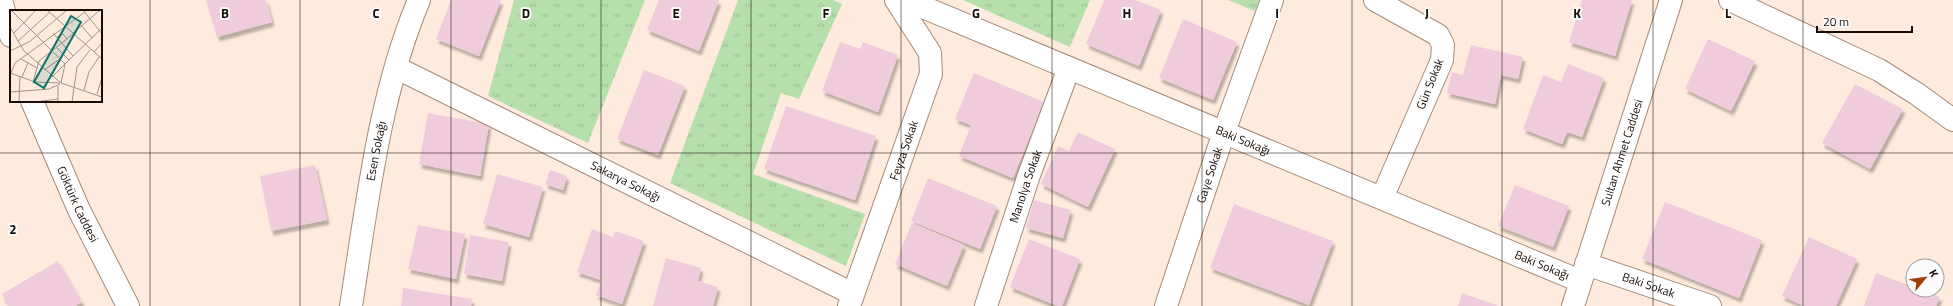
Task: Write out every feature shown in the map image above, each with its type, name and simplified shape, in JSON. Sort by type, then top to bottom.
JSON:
[{"type":"street","name":"Esen Sokağı","points":[[351,306],[379,136],[390,88],[419,0]]},
{"type":"street","name":"Feyza Sokak","points":[[851,300],[931,74],[930,53],[896,0]]},
{"type":"street","name":"Baki Sokağı","points":[[906,0],[1382,198],[1583,273]]},
{"type":"street","name":"Gaye Sokak","points":[[1166,306],[1224,132],[1272,0]]},
{"type":"street","name":"Gün Sokak","points":[[1375,0],[1438,35],[1443,45],[1442,60],[1382,198]]},
{"type":"street","name":"Sultan Ahmet Caddesi","points":[[1573,306],[1671,0]]},
{"type":"street","points":[[1730,0],[1879,70],[1917,94],[1953,120]]},
{"type":"street","points":[[1,4],[10,33]]},
{"type":"street","name":"Sakarya Sokağı","points":[[397,68],[851,300]]},
{"type":"street","name":"Manolya Sokak","points":[[986,306],[1029,175],[1069,68]]},
{"type":"street","name":"Göktürk Caddesi","points":[[32,102],[79,210],[128,306]]},
{"type":"street","name":"Baki Sokak","points":[[1583,273],[1710,306]]},
{"type":"green space","points":[[514,0],[645,0],[588,143],[488,96]]},
{"type":"green space","points":[[738,0],[833,0],[842,4],[799,99],[781,93],[753,174],[865,214],[846,266],[670,183]]},
{"type":"green space","points":[[963,0],[1090,0],[1070,47]]},
{"type":"green space","points":[[1228,0],[1259,0],[1255,11]]},
{"type":"building","points":[[206,0],[266,0],[272,22],[217,37]]},
{"type":"building","points":[[451,0],[501,0],[479,56],[436,39]]},
{"type":"building","points":[[659,0],[719,0],[699,51],[647,30]]},
{"type":"building","points":[[1104,0],[1135,0],[1161,10],[1139,66],[1086,44]]},
{"type":"building","points":[[1582,0],[1632,0],[1615,56],[1569,42]]},
{"type":"building","points":[[1183,19],[1237,42],[1213,100],[1159,78]]},
{"type":"building","points":[[1708,39],[1755,61],[1731,111],[1685,89]]},
{"type":"building","points":[[840,42],[860,49],[863,42],[898,55],[878,112],[822,91]]},
{"type":"building","points":[[1471,45],[1523,57],[1518,79],[1501,75],[1495,104],[1447,93],[1452,72],[1463,75]]},
{"type":"building","points":[[1568,64],[1604,78],[1582,137],[1567,132],[1562,144],[1523,129],[1543,75],[1561,82]]},
{"type":"building","points":[[644,70],[685,86],[658,155],[617,139]]},
{"type":"building","points":[[974,73],[1044,102],[1013,178],[959,156],[971,125],[955,119]]},
{"type":"building","points":[[1855,84],[1903,109],[1870,169],[1822,143]]},
{"type":"building","points":[[786,106],[876,136],[855,200],[764,169]]},
{"type":"building","points":[[428,113],[489,124],[480,176],[419,164]]},
{"type":"building","points":[[1078,132],[1115,149],[1088,207],[1041,184],[1058,146],[1069,151]]},
{"type":"building","points":[[315,165],[327,220],[271,231],[260,176]]},
{"type":"building","points":[[550,170],[567,176],[563,190],[545,184]]},
{"type":"building","points":[[497,174],[543,187],[529,237],[483,224]]},
{"type":"building","points":[[928,178],[997,206],[980,249],[911,221]]},
{"type":"building","points":[[1515,185],[1569,206],[1553,247],[1498,226]]},
{"type":"building","points":[[1034,200],[1071,210],[1063,238],[1026,228]]},
{"type":"building","points":[[1665,202],[1762,240],[1739,298],[1642,259]]},
{"type":"building","points":[[1234,204],[1333,241],[1309,305],[1210,268]]},
{"type":"building","points":[[912,223],[964,245],[947,286],[895,264]]},
{"type":"building","points":[[418,225],[465,234],[456,279],[408,269]]},
{"type":"building","points":[[592,229],[613,237],[615,231],[644,241],[622,304],[596,295],[601,280],[577,272]]},
{"type":"building","points":[[470,235],[509,242],[502,281],[464,274]]},
{"type":"building","points":[[1809,237],[1857,259],[1836,306],[1804,306],[1782,296]]},
{"type":"building","points":[[1029,239],[1080,259],[1062,306],[1058,306],[1010,287]]},
{"type":"building","points":[[666,258],[701,268],[698,281],[718,287],[713,306],[653,306]]},
{"type":"building","points":[[58,261],[82,302],[75,306],[8,306],[2,294]]},
{"type":"building","points":[[1876,273],[1905,284],[1905,298],[1940,298],[1936,306],[1864,306]]},
{"type":"building","points":[[403,288],[472,299],[471,306],[401,306]]},
{"type":"building","points":[[1462,293],[1499,306],[1458,306]]}]
